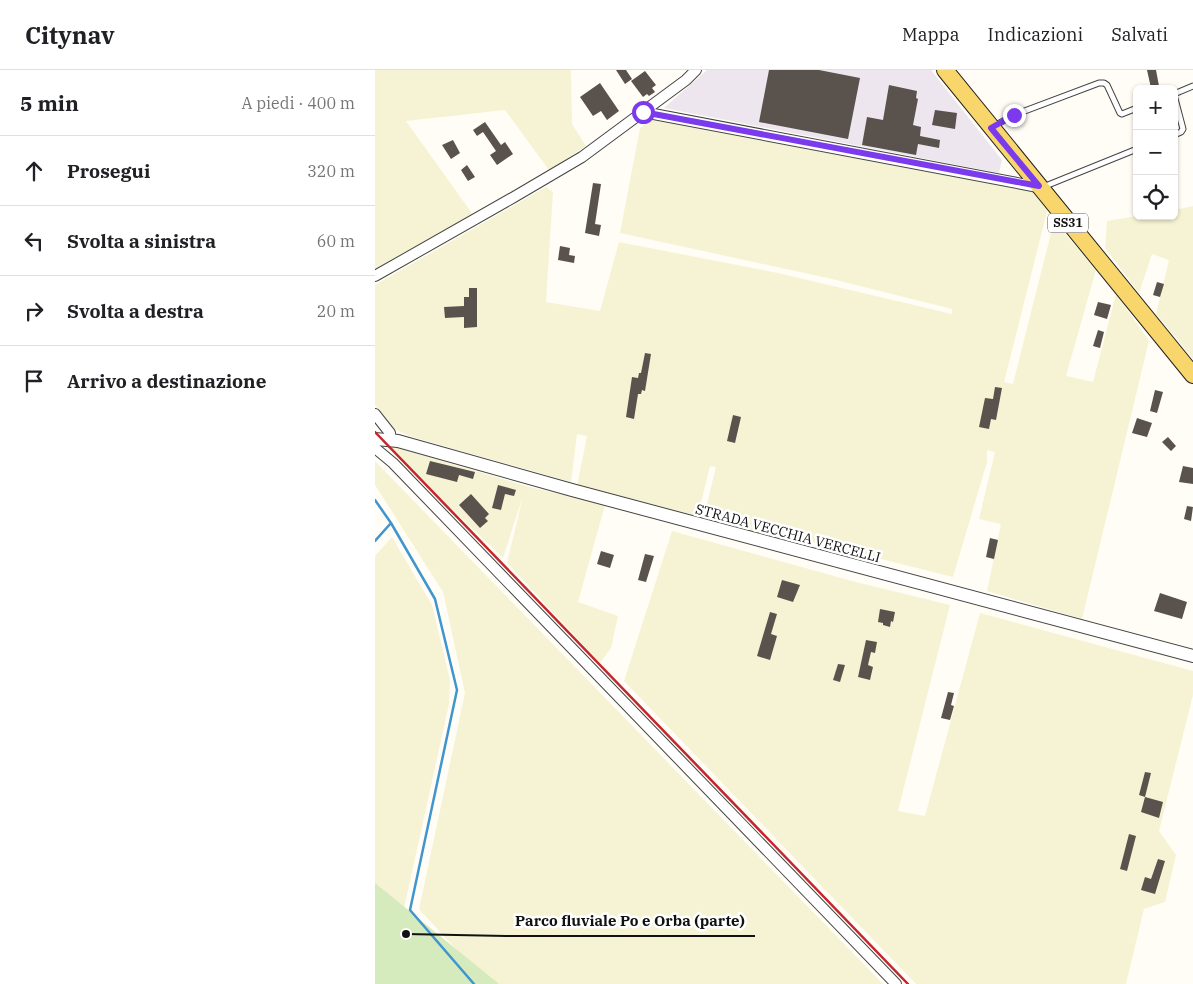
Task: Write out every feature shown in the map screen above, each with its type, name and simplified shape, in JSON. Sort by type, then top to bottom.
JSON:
[{"type":"main road","name":"SS31","points":[[945,70],[1039,188],[1193,375]]},
{"type":"street","points":[[375,276],[514,198],[581,157],[686,80],[696,70]]},
{"type":"street","points":[[643,112],[1039,188]]},
{"type":"street","points":[[375,414],[390,433],[391,440]]},
{"type":"street","name":"STRADA VECCHIA VERCELLI","points":[[375,439],[391,440],[1193,656]]},
{"type":"street","points":[[375,448],[393,463],[896,984]]},
{"type":"lane","points":[[991,128],[1014,115],[1099,83],[1107,85],[1119,113],[1122,114],[1133,110]]},
{"type":"lane","points":[[1178,92],[1193,86]]},
{"type":"lane","points":[[1178,110],[1183,129],[1178,133]]},
{"type":"lane","points":[[1039,188],[1133,151]]},
{"type":"shaded area","points":[[375,70],[571,70],[572,124],[586,146],[549,170],[505,110],[406,121],[474,216],[375,271]]},
{"type":"shaded area","points":[[707,70],[931,70],[1002,160],[999,173],[664,108]]},
{"type":"shaded area","points":[[652,120],[1035,192],[1048,208],[1004,382],[1013,384],[1054,221],[1096,270],[1066,376],[1093,382],[1116,294],[1149,341],[1082,619],[987,591],[1001,524],[979,519],[995,452],[987,450],[987,462],[953,577],[777,533],[772,537],[703,520],[716,467],[710,466],[697,519],[577,486],[587,436],[577,434],[571,482],[409,436],[393,428],[375,405],[375,285],[546,187],[553,192],[546,302],[600,311],[619,242],[778,273],[952,314],[952,309],[832,279],[620,233],[640,128]]},
{"type":"shaded area","points":[[1193,206],[1193,359],[1156,314],[1169,260],[1152,254],[1139,293],[1105,248],[1107,221],[1133,217],[1133,220],[1178,220],[1178,209]]},
{"type":"shaded area","points":[[383,443],[526,486],[605,505],[578,602],[618,616],[611,648],[600,663],[507,563],[523,496],[503,558]]},
{"type":"shaded area","points":[[375,461],[883,984],[488,984],[419,909],[465,693],[443,592],[375,485]]},
{"type":"shaded area","points":[[672,531],[852,581],[950,605],[898,811],[925,816],[980,613],[1193,671],[1193,695],[1159,831],[1176,855],[1165,902],[1144,909],[1126,984],[916,984],[624,681]]},
{"type":"shaded area","points":[[392,537],[432,605],[450,680],[449,704],[403,913],[375,984],[375,556]]},
{"type":"green space","points":[[375,883],[499,984],[375,984]]},
{"type":"building","points":[[616,70],[626,70],[632,79],[625,84]]},
{"type":"building","points":[[769,70],[819,70],[860,78],[848,139],[759,122]]},
{"type":"building","points":[[1147,70],[1156,70],[1159,85],[1150,85]]},
{"type":"building","points":[[645,71],[656,85],[652,88],[655,92],[643,97],[631,81]]},
{"type":"building","points":[[600,83],[619,111],[607,120],[601,111],[593,116],[580,97]]},
{"type":"building","points":[[889,85],[917,91],[916,98],[918,99],[913,125],[921,127],[920,136],[940,140],[939,148],[918,144],[916,155],[862,145],[867,117],[883,120]]},
{"type":"building","points":[[935,110],[957,113],[955,129],[932,125]]},
{"type":"building","points":[[485,122],[501,145],[505,142],[513,154],[497,165],[490,155],[496,151],[483,132],[477,136],[473,130]]},
{"type":"building","points":[[453,140],[460,153],[451,159],[442,145]]},
{"type":"building","points":[[467,165],[475,177],[468,181],[461,170]]},
{"type":"building","points":[[593,183],[601,184],[595,224],[601,225],[599,236],[585,233]]},
{"type":"building","points":[[560,246],[570,248],[569,255],[575,256],[574,263],[558,260]]},
{"type":"building","points":[[1157,282],[1164,284],[1160,297],[1153,295]]},
{"type":"building","points":[[469,288],[477,288],[477,327],[464,328],[464,317],[445,318],[444,307],[464,306],[464,297],[469,297]]},
{"type":"building","points":[[1098,302],[1111,305],[1107,319],[1094,315]]},
{"type":"building","points":[[1098,330],[1104,332],[1100,348],[1093,346]]},
{"type":"building","points":[[645,353],[651,354],[645,391],[642,390],[641,394],[638,394],[634,419],[626,417],[632,377],[638,378],[639,373],[641,373]]},
{"type":"building","points":[[995,387],[1002,388],[996,420],[991,419],[989,429],[979,427],[985,398],[993,399]]},
{"type":"building","points":[[1155,390],[1163,392],[1157,413],[1150,411]]},
{"type":"building","points":[[733,415],[741,417],[735,443],[727,441]]},
{"type":"building","points":[[1137,418],[1152,423],[1147,437],[1132,433]]},
{"type":"building","points":[[1168,437],[1176,446],[1171,451],[1162,442]]},
{"type":"building","points":[[430,461],[475,472],[473,479],[459,475],[457,482],[426,474]]},
{"type":"building","points":[[1183,466],[1193,468],[1193,484],[1179,482]]},
{"type":"building","points":[[498,485],[516,490],[514,496],[505,494],[501,510],[492,508]]},
{"type":"building","points":[[471,494],[489,514],[485,518],[488,521],[480,528],[459,505]]},
{"type":"building","points":[[1187,506],[1193,507],[1191,521],[1184,519]]},
{"type":"building","points":[[990,538],[998,540],[994,559],[986,557]]},
{"type":"building","points":[[601,551],[614,555],[610,568],[597,564]]},
{"type":"building","points":[[645,554],[654,556],[646,582],[638,580]]},
{"type":"building","points":[[782,580],[800,585],[793,602],[777,597]]},
{"type":"building","points":[[1160,593],[1187,602],[1182,619],[1154,611]]},
{"type":"building","points":[[880,609],[895,612],[890,627],[878,622]]},
{"type":"building","points":[[770,612],[777,614],[771,634],[777,636],[770,660],[757,656]]},
{"type":"building","points":[[866,640],[877,642],[875,653],[871,652],[868,665],[873,667],[870,680],[858,677]]},
{"type":"building","points":[[838,664],[845,665],[840,682],[833,680]]},
{"type":"building","points":[[948,692],[954,693],[951,705],[954,706],[950,720],[941,718]]},
{"type":"building","points":[[1145,772],[1151,773],[1145,797],[1139,795]]},
{"type":"building","points":[[1145,797],[1163,802],[1159,818],[1141,812]]},
{"type":"building","points":[[1129,834],[1136,836],[1127,871],[1120,869]]},
{"type":"building","points":[[1158,859],[1165,861],[1155,894],[1141,890],[1145,877],[1151,879]]},
{"type":"waterway","points":[[375,500],[391,523],[435,599],[457,690],[410,910],[474,984]]},
{"type":"waterway","points":[[375,541],[391,523]]},
{"type":"railway","points":[[375,432],[908,984]]},
{"type":"place","name":"Parco fluviale Po e Orba (parte)","points":[[406,934]]},
{"type":"route","points":[[643,112],[1039,186],[991,128],[1014,115]]}]
